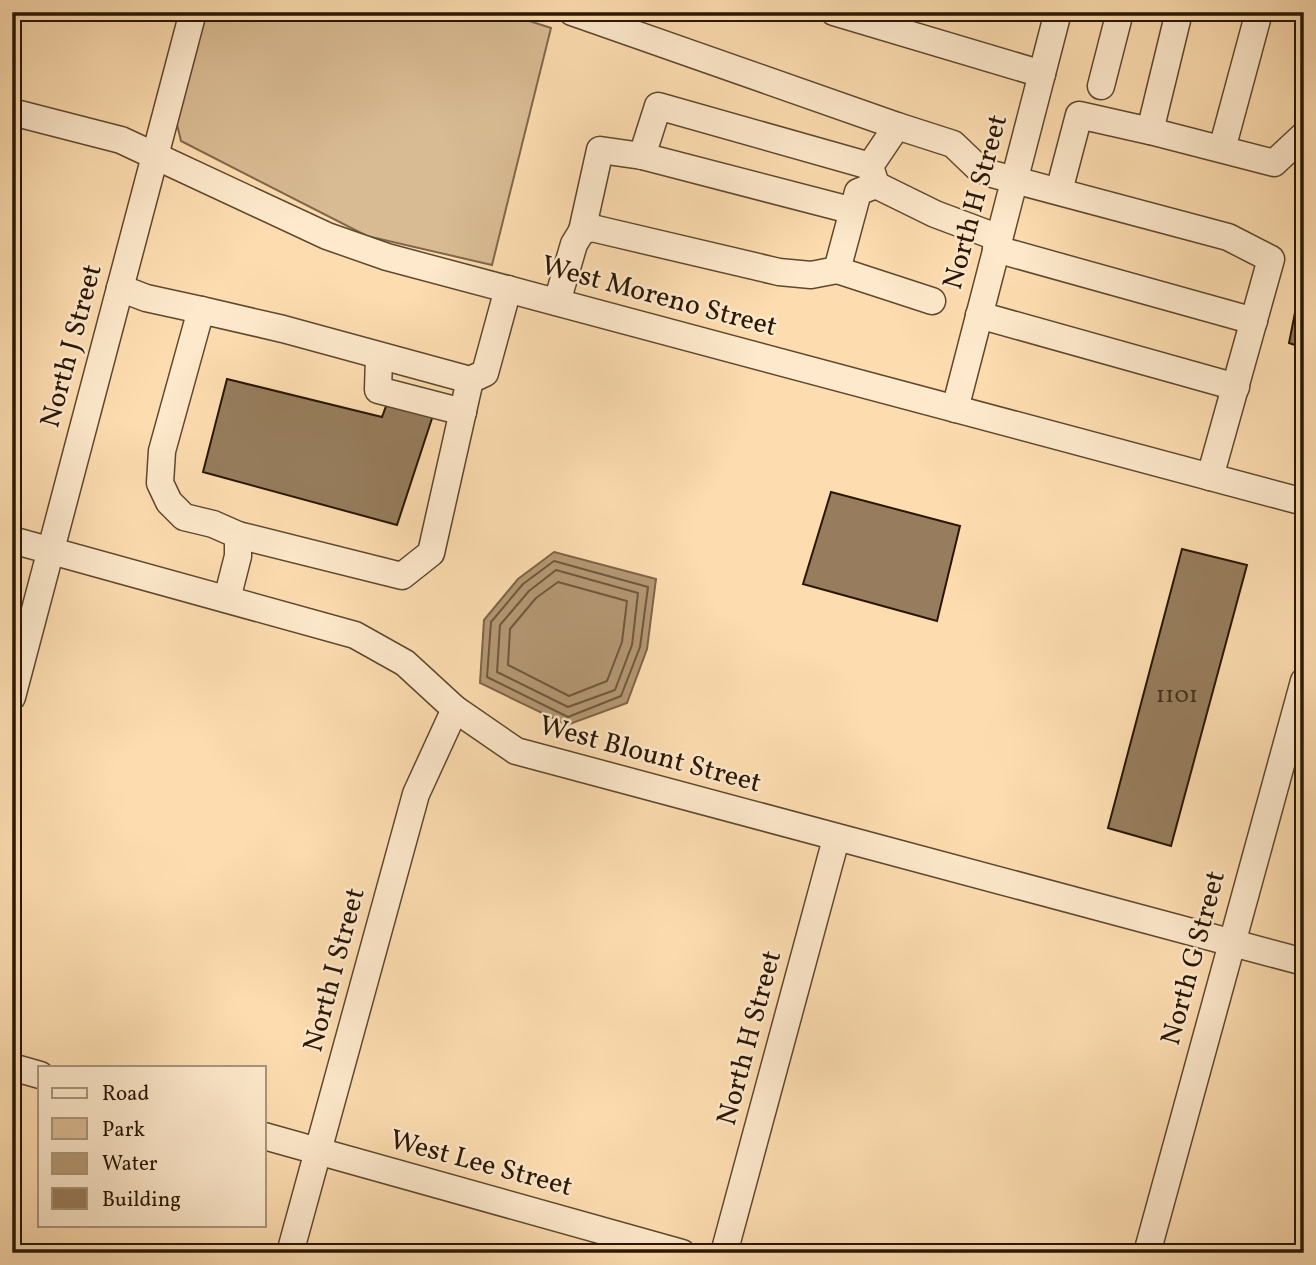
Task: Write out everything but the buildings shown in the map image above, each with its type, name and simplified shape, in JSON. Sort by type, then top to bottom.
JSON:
[{"type":"street","name":"North J Street","points":[[12,696],[194,12]]},
{"type":"street","points":[[572,12],[953,144],[976,167],[1228,237],[1270,259],[1210,477]]},
{"type":"street","points":[[834,12],[1042,74]]},
{"type":"street","name":"North H Street","points":[[955,409],[1058,12]]},
{"type":"street","points":[[1101,86],[1120,12]]},
{"type":"street","points":[[1150,131],[1179,12]]},
{"type":"street","points":[[1222,149],[1259,12]]},
{"type":"street","points":[[642,156],[658,106],[873,176],[935,215],[998,244],[1254,321]]},
{"type":"street","name":"West Moreno Street","points":[[12,112],[121,141],[327,236],[387,257],[1304,502]]},
{"type":"street","points":[[1059,191],[1079,115],[1274,163],[1304,135]]},
{"type":"street","points":[[837,270],[850,210],[858,192],[873,176],[897,126]]},
{"type":"street","points":[[557,302],[574,244],[582,231],[600,150],[642,156],[850,210]]},
{"type":"street","points":[[582,231],[592,228],[779,272],[811,275],[837,270],[932,301]]},
{"type":"street","points":[[120,288],[146,298],[283,329],[470,380],[485,373],[508,289]]},
{"type":"street","points":[[201,310],[162,451],[160,483],[169,502],[184,517],[213,524],[238,535],[402,576],[431,553],[470,380]]},
{"type":"street","points":[[979,315],[1236,387]]},
{"type":"street","points":[[379,357],[378,390],[463,412]]},
{"type":"street","points":[[227,599],[238,556],[238,535]]},
{"type":"street","name":"West Blount Street","points":[[12,540],[355,635],[405,663],[455,709],[516,751],[836,839],[1304,962]]},
{"type":"street","name":"North G Street","points":[[1147,1253],[1304,681]]},
{"type":"street","name":"North I Street","points":[[290,1253],[416,794],[455,709]]},
{"type":"street","name":"North H Street","points":[[724,1253],[836,839]]},
{"type":"street","points":[[12,1067],[38,1074]]},
{"type":"street","name":"West Lee Street","points":[[266,1137],[682,1253]]},
{"type":"green space","points":[[205,12],[502,12],[551,28],[492,265],[367,236],[181,141],[176,120]]},
{"type":"water","points":[[554,552],[656,579],[647,649],[627,703],[567,725],[480,683],[484,620],[518,579]]}]
